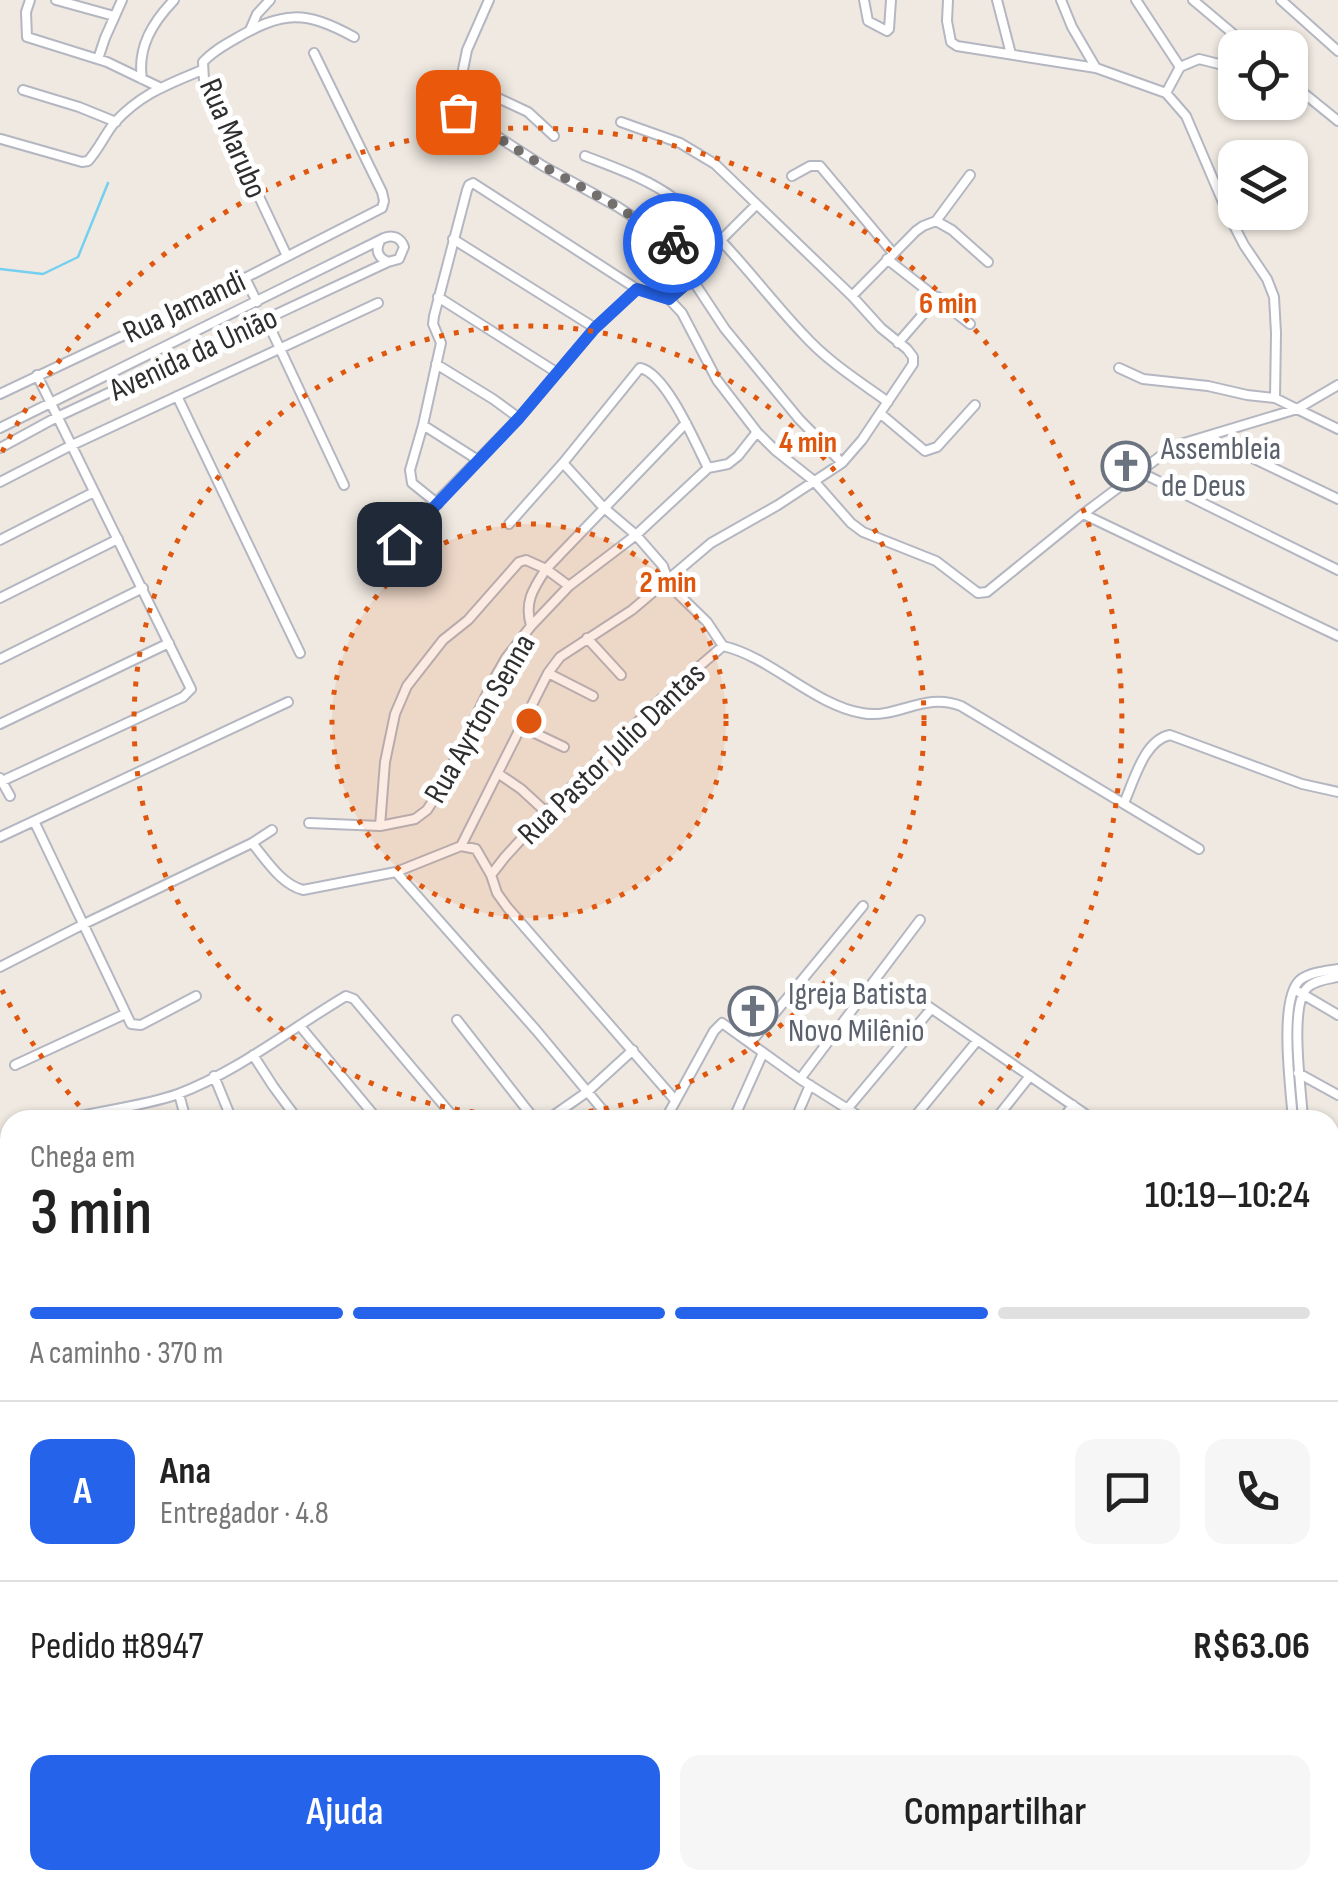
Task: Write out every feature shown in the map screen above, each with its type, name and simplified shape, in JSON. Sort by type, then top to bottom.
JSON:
[{"type":"street","points":[[30,0],[26,34],[32,40],[98,59],[159,87]]},
{"type":"street","points":[[56,0],[114,16]]},
{"type":"street","points":[[98,59],[122,0]]},
{"type":"street","points":[[142,79],[142,52],[148,35],[158,16],[174,0]]},
{"type":"street","points":[[250,30],[257,14],[270,0]]},
{"type":"street","points":[[489,0],[467,50],[456,104],[461,115],[660,232],[674,244],[725,329],[799,419],[842,462]]},
{"type":"street","points":[[864,0],[868,20],[886,31],[890,29],[891,0]]},
{"type":"street","points":[[948,0],[951,42],[958,46],[1096,68],[1166,93],[1186,116],[1228,214],[1274,297],[1275,398]]},
{"type":"street","points":[[997,0],[1011,54]]},
{"type":"street","points":[[1062,0],[1072,27],[1096,68]]},
{"type":"street","points":[[1136,0],[1180,67]]},
{"type":"street","points":[[1194,0],[1229,30]]},
{"type":"street","points":[[1281,0],[1338,50]]},
{"type":"street","name":"Rua Marubo","points":[[287,256],[202,70],[206,58],[250,30],[275,20],[307,17],[354,37]]},
{"type":"street","name":"Rua Jamandi","points":[[0,394],[383,207],[382,192],[314,53]]},
{"type":"street","points":[[1166,93],[1180,67],[1199,59],[1218,62]]},
{"type":"street","points":[[1,139],[88,161],[116,122],[134,105],[159,87],[202,70]]},
{"type":"street","points":[[462,80],[528,112],[554,136]]},
{"type":"street","points":[[23,90],[79,106],[116,122]]},
{"type":"street","points":[[1308,98],[1338,121]]},
{"type":"street","points":[[461,846],[560,656],[632,610],[722,536],[778,505],[842,462],[881,414],[911,368],[913,357],[715,164],[680,143],[621,122]]},
{"type":"street","points":[[584,156],[631,173],[678,201],[720,240],[804,336],[888,402]]},
{"type":"street","points":[[792,176],[810,166],[820,166],[890,256],[970,324]]},
{"type":"street","points":[[852,296],[922,226],[936,221],[970,175]]},
{"type":"street","points":[[438,504],[409,477],[441,342],[433,324],[438,297],[470,185],[478,184],[637,289],[669,299],[682,313],[717,380],[756,432],[814,481],[851,523],[863,532],[936,561],[976,592],[987,592],[1174,446],[1297,410],[1338,386]]},
{"type":"street","points":[[669,299],[692,279],[698,264],[756,205]]},
{"type":"street","points":[[936,221],[988,262]]},
{"type":"street","points":[[0,428],[380,240],[392,236],[402,244],[404,252],[400,259],[388,262],[378,254],[380,240]]},
{"type":"street","points":[[452,239],[595,328]]},
{"type":"street","name":"Avenida da União","points":[[0,448],[57,417],[388,262]]},
{"type":"street","name":"Avenida da União","points":[[244,278],[256,302]]},
{"type":"street","points":[[384,561],[519,418],[595,328],[637,289]]},
{"type":"street","points":[[438,297],[556,372]]},
{"type":"street","points":[[898,342],[938,297]]},
{"type":"street","points":[[0,482],[378,303]]},
{"type":"street","points":[[266,319],[344,485]]},
{"type":"street","points":[[436,364],[519,418]]},
{"type":"street","points":[[510,524],[634,372],[644,367],[686,423],[708,468]]},
{"type":"street","points":[[1119,368],[1143,379],[1275,398],[1338,429]]},
{"type":"street","points":[[10,796],[1,781],[183,697],[191,688],[37,375]]},
{"type":"street","points":[[177,396],[300,653]]},
{"type":"street","points":[[881,414],[925,452],[937,447],[975,405]]},
{"type":"street","points":[[532,626],[527,610],[546,569],[686,423]]},
{"type":"street","points":[[423,425],[478,460]]},
{"type":"street","name":"Rua Ayrton Senna","points":[[309,822],[380,826],[415,819],[427,810],[499,669],[532,626],[569,586],[636,536],[708,468],[728,464],[738,456],[756,432]]},
{"type":"street","points":[[1210,437],[1338,499]]},
{"type":"street","points":[[562,463],[636,536],[662,566],[674,592],[708,622],[723,646]]},
{"type":"street","points":[[1138,472],[1338,570]]},
{"type":"street","points":[[0,540],[94,492]]},
{"type":"street","points":[[1083,514],[1338,636]]},
{"type":"street","points":[[0,598],[118,539]]},
{"type":"street","points":[[380,826],[385,762],[396,714],[407,686],[443,640],[468,620],[520,562],[526,560],[546,569],[569,586]]},
{"type":"street","points":[[0,660],[143,588]]},
{"type":"street","points":[[587,638],[620,675]]},
{"type":"street","points":[[0,724],[169,643]]},
{"type":"street","name":"Rua Pastor Julio Dantas","points":[[491,875],[546,812],[660,700],[723,646],[860,713],[878,714],[948,701],[973,712],[1199,849]]},
{"type":"street","points":[[548,673],[594,696]]},
{"type":"street","points":[[0,837],[288,702]]},
{"type":"street","points":[[522,727],[564,747]]},
{"type":"street","points":[[1124,802],[1148,750],[1163,736],[1170,735],[1302,784],[1338,792]]},
{"type":"street","points":[[498,774],[546,812]]},
{"type":"street","points":[[34,821],[131,1024],[141,1024],[196,996]]},
{"type":"street","points":[[0,968],[272,830]]},
{"type":"street","points":[[252,843],[280,877],[303,890],[396,872],[461,846],[476,849],[507,906],[633,1050],[677,1110]]},
{"type":"street","points":[[396,872],[602,1110]]},
{"type":"street","points":[[751,1042],[862,906]]},
{"type":"street","points":[[800,1079],[920,920]]},
{"type":"street","points":[[1292,1110],[1288,1013],[1293,989],[1310,975],[1338,969]]},
{"type":"street","points":[[1303,1110],[1298,1015],[1303,993],[1316,982],[1338,977]]},
{"type":"street","points":[[1293,989],[1338,1016]]},
{"type":"street","points":[[117,1110],[179,1094],[254,1054],[342,997],[350,996],[448,1110]]},
{"type":"street","points":[[922,1002],[1078,1110]]},
{"type":"street","points":[[670,1110],[722,1023],[848,1108],[931,1009]]},
{"type":"street","points":[[15,1065],[125,1014]]},
{"type":"street","points":[[457,1020],[527,1110]]},
{"type":"street","points":[[300,1026],[370,1110]]},
{"type":"street","points":[[920,1110],[977,1041]]},
{"type":"street","points":[[562,1110],[588,1092],[633,1050]]},
{"type":"street","points":[[738,1110],[763,1053]]},
{"type":"street","points":[[254,1054],[291,1110]]},
{"type":"street","points":[[1289,1070],[1338,1095]]},
{"type":"street","points":[[214,1076],[228,1110]]},
{"type":"street","points":[[1002,1110],[1030,1076]]},
{"type":"street","points":[[799,1110],[810,1085]]},
{"type":"street","points":[[179,1094],[183,1110]]},
{"type":"street","points":[[1069,1110],[1072,1106]]},
{"type":"waterway","points":[[0,269],[43,274],[78,257],[108,183]]},
{"type":"way so far","points":[[458,112],[673,243]]},
{"type":"place","name":"Assembleia de Deus","points":[[1126,466]]},
{"type":"place","name":"Igreja Batista Novo Milênio","points":[[753,1011]]},
{"type":"route","points":[[399,544],[519,418],[595,328],[637,289],[669,299],[692,279],[673,243]]}]
